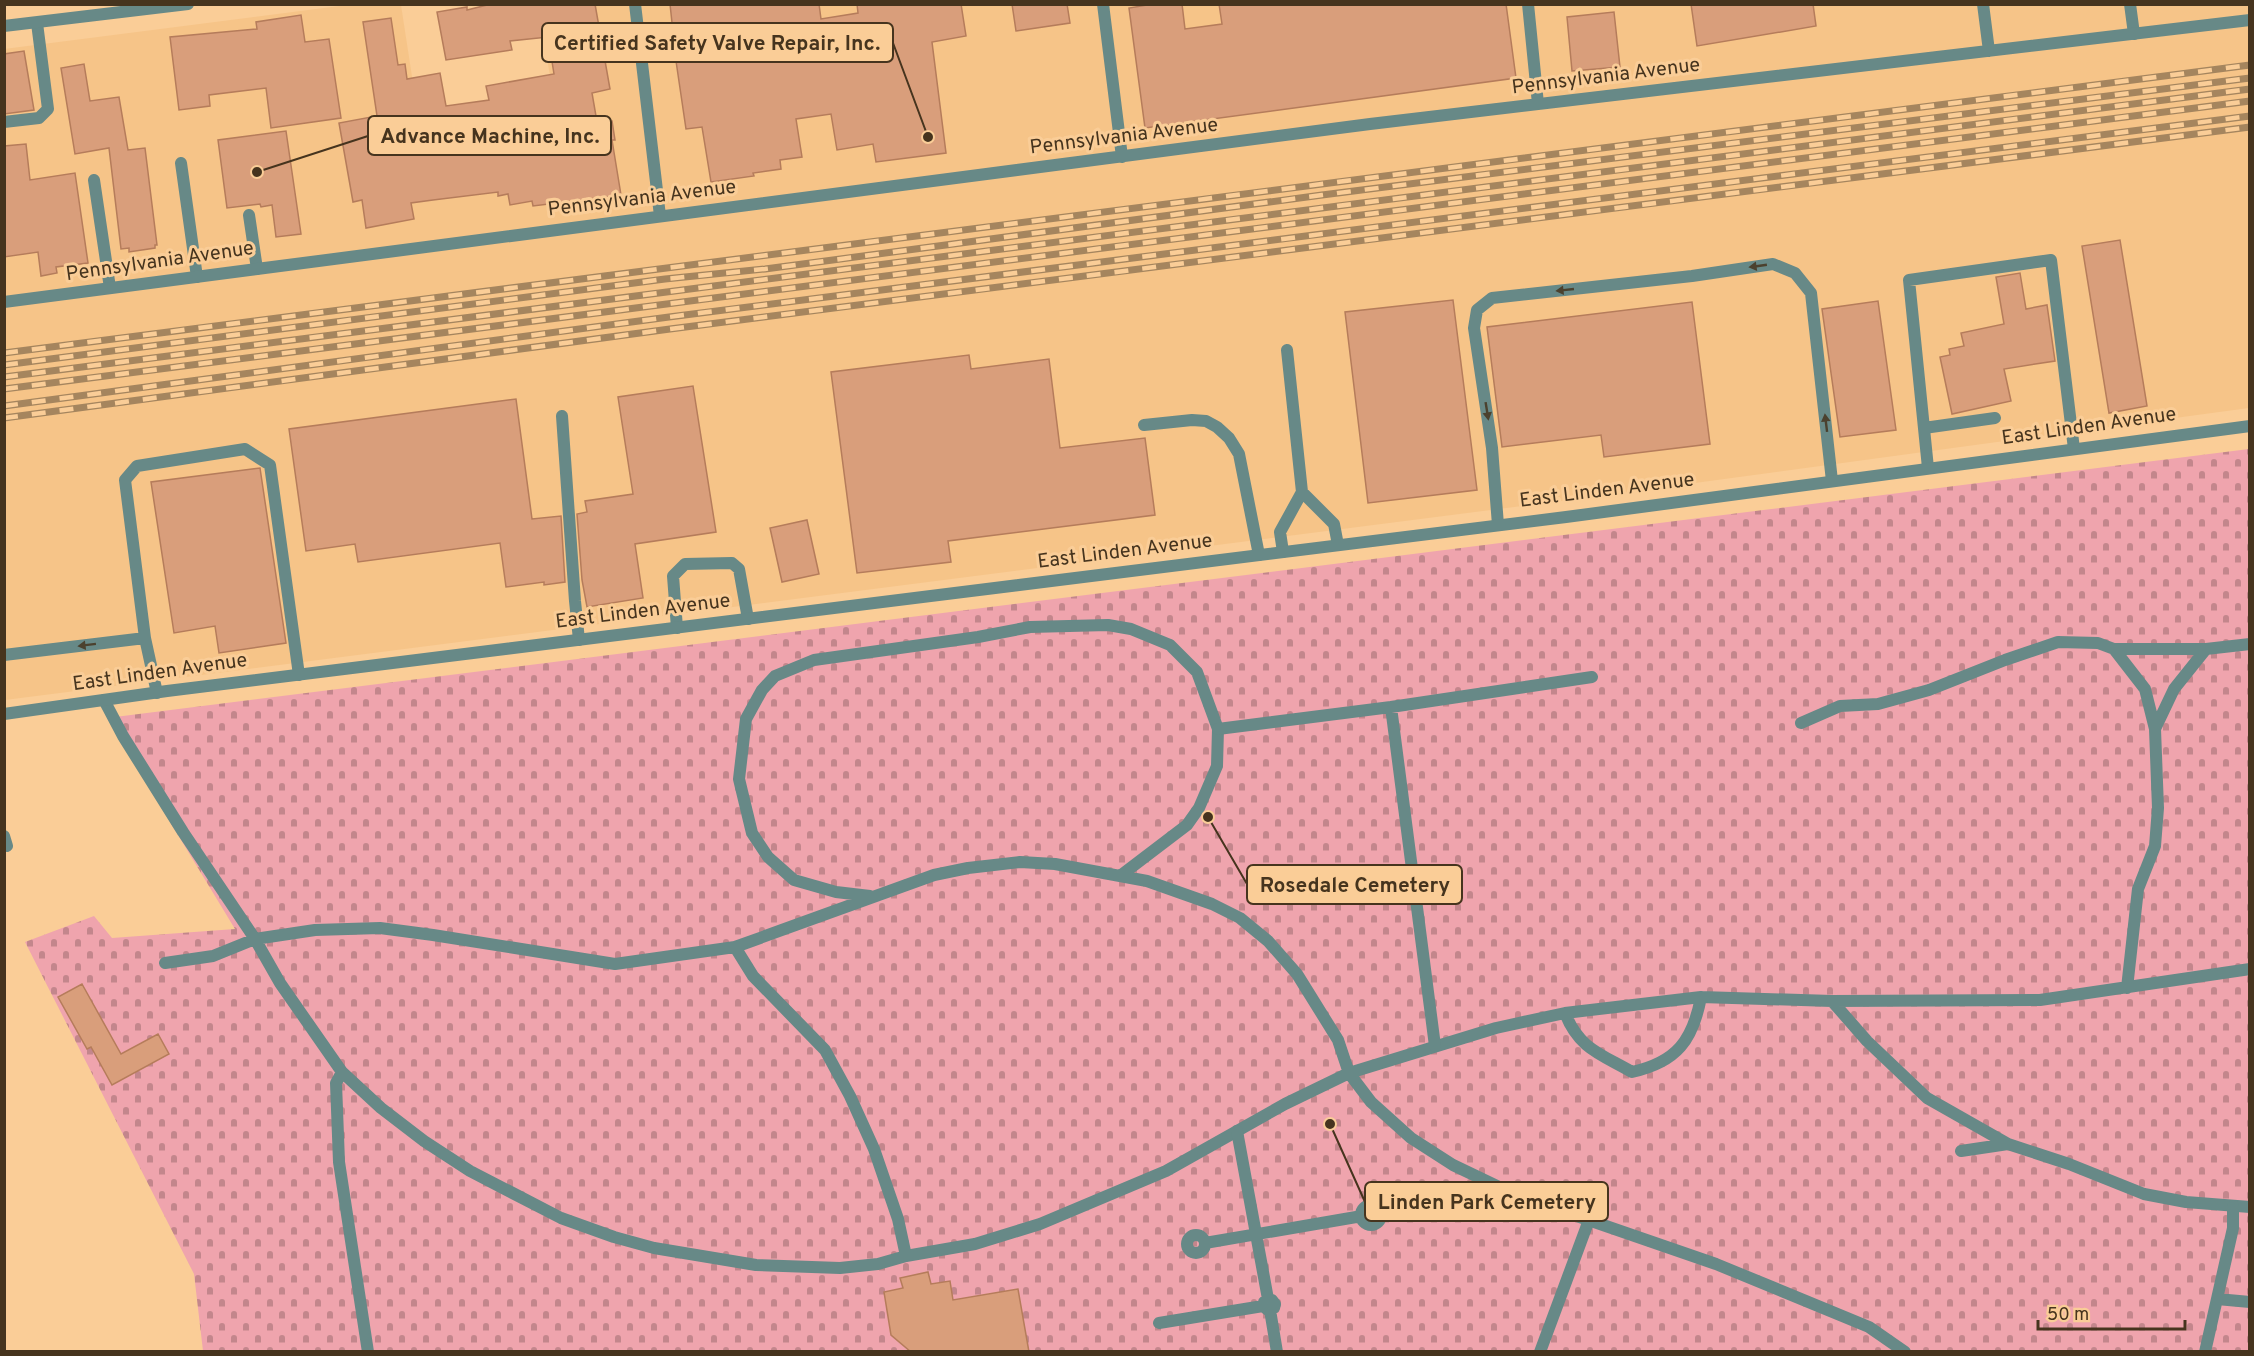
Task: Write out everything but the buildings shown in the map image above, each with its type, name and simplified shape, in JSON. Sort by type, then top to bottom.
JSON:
[{"type":"street","points":[[4,26],[188,4]]},
{"type":"street","points":[[635,4],[660,216]]},
{"type":"street","points":[[1103,4],[1122,157]]},
{"type":"street","points":[[1528,4],[1538,104]]},
{"type":"street","points":[[1983,4],[1989,51]]},
{"type":"street","points":[[2130,4],[2134,34]]},
{"type":"street","name":"Pennsylvania Avenue","points":[[4,302],[1538,104],[2250,20]]},
{"type":"street","points":[[4,122],[39,118],[45,115],[48,109],[37,22]]},
{"type":"street","points":[[181,164],[197,277]]},
{"type":"street","points":[[94,180],[110,288]]},
{"type":"street","points":[[249,215],[257,269]]},
{"type":"street","points":[[1928,468],[1909,280],[2051,260],[2074,449]]},
{"type":"street","points":[[1498,525],[1492,448],[1474,328],[1477,310],[1492,298],[1692,276],[1773,264],[1795,273],[1811,293],[1832,481]]},
{"type":"street","points":[[1283,552],[1280,532],[1302,492],[1287,350]]},
{"type":"street","points":[[562,416],[579,640]]},
{"type":"street","points":[[1924,428],[1995,418]]},
{"type":"street","points":[[1144,425],[1192,420],[1206,421],[1229,438],[1239,454],[1258,555]]},
{"type":"street","name":"East Linden Avenue","points":[[4,714],[1498,525],[2250,426]]},
{"type":"street","points":[[157,693],[145,638],[125,480],[137,466],[245,449],[270,465],[299,675]]},
{"type":"street","points":[[1302,492],[1334,524],[1338,545]]},
{"type":"street","points":[[677,628],[673,576],[685,564],[732,563],[739,569],[748,619]]},
{"type":"street","points":[[872,897],[836,892],[794,880],[768,857],[752,833],[739,779],[746,719],[762,690],[775,676],[814,660],[978,637],[1030,627],[1108,625],[1131,629],[1170,645],[1197,672],[1218,729],[1217,766],[1199,808],[1187,825],[1120,876]]},
{"type":"street","points":[[4,655],[145,638]]},
{"type":"street","points":[[1801,723],[1840,706],[1878,704],[1929,690],[2058,642],[2098,643],[2114,649],[2206,649],[2250,644]]},
{"type":"street","points":[[2114,649],[2145,689],[2155,729],[2158,808],[2155,846],[2138,889],[2127,988]]},
{"type":"street","points":[[2155,729],[2174,689],[2206,649]]},
{"type":"street","points":[[1218,729],[1391,707],[1592,676]]},
{"type":"street","points":[[104,700],[123,736],[183,832],[255,939],[280,982],[342,1072],[381,1108],[424,1141],[470,1171],[561,1218],[614,1237],[700,1257],[756,1265],[840,1268],[878,1264],[906,1256],[975,1244],[1040,1224],[1166,1172],[1285,1104],[1349,1073],[1496,1029],[1565,1012],[1701,997],[1832,1001],[2040,1000],[2250,969]]},
{"type":"street","points":[[1391,707],[1436,1046]]},
{"type":"street","points":[[165,963],[213,956],[255,939],[315,930],[380,928],[615,964],[735,948],[934,875],[968,868],[1020,862],[1055,864],[1147,881],[1212,904],[1240,918],[1268,940],[1297,974],[1318,1004],[1338,1040],[1349,1073],[1371,1102],[1411,1138],[1453,1165],[1539,1206],[1589,1220],[1716,1264],[1869,1327],[1905,1352]]},
{"type":"street","points":[[735,948],[753,976],[825,1050],[850,1096],[874,1149],[898,1219],[906,1256]]},
{"type":"street","points":[[1565,1012],[1572,1029],[1583,1044],[1632,1072],[1649,1068],[1677,1052],[1696,1022],[1701,997]]},
{"type":"street","points":[[1832,1001],[1867,1041],[1927,1098],[2008,1144],[2069,1164],[2144,1194],[2186,1202],[2250,1207]]},
{"type":"street","points":[[342,1072],[336,1083],[339,1162],[368,1352]]},
{"type":"street","points":[[1238,1131],[1277,1352]]},
{"type":"street","points":[[1961,1151],[2008,1144]]},
{"type":"street","points":[[2205,1352],[2232,1228],[2233,1206]]},
{"type":"street","points":[[1205,1243],[1362,1216]]},
{"type":"street","points":[[1540,1352],[1589,1220]]},
{"type":"street","points":[[2217,1299],[2250,1302]]},
{"type":"street","points":[[1159,1323],[1267,1305]]},
{"type":"shaded area","points":[[347,5],[401,5],[417,109],[483,102],[550,76],[538,5],[2249,5],[2249,408],[1569,500],[5,700],[4,49]]},
{"type":"green space","points":[[2249,449],[2249,1351],[203,1351],[194,1274],[25,942],[94,916],[112,938],[235,929],[107,718]]},
{"type":"railway","points":[[4,353],[2250,65]]},
{"type":"railway","points":[[4,365],[2250,78]]},
{"type":"railway","points":[[4,377],[2250,89]]},
{"type":"railway","points":[[4,389],[2250,101]]},
{"type":"railway","points":[[4,406],[669,317],[2250,116]]},
{"type":"railway","points":[[4,418],[670,329],[2250,127]]},
{"type":"place","name":"Certified Safety Valve Repair, Inc.","points":[[928,137]]},
{"type":"place","name":"Advance Machine, Inc.","points":[[257,172]]},
{"type":"place","name":"Rosedale Cemetery","points":[[1208,817]]},
{"type":"place","name":"Linden Park Cemetery","points":[[1330,1124]]}]
